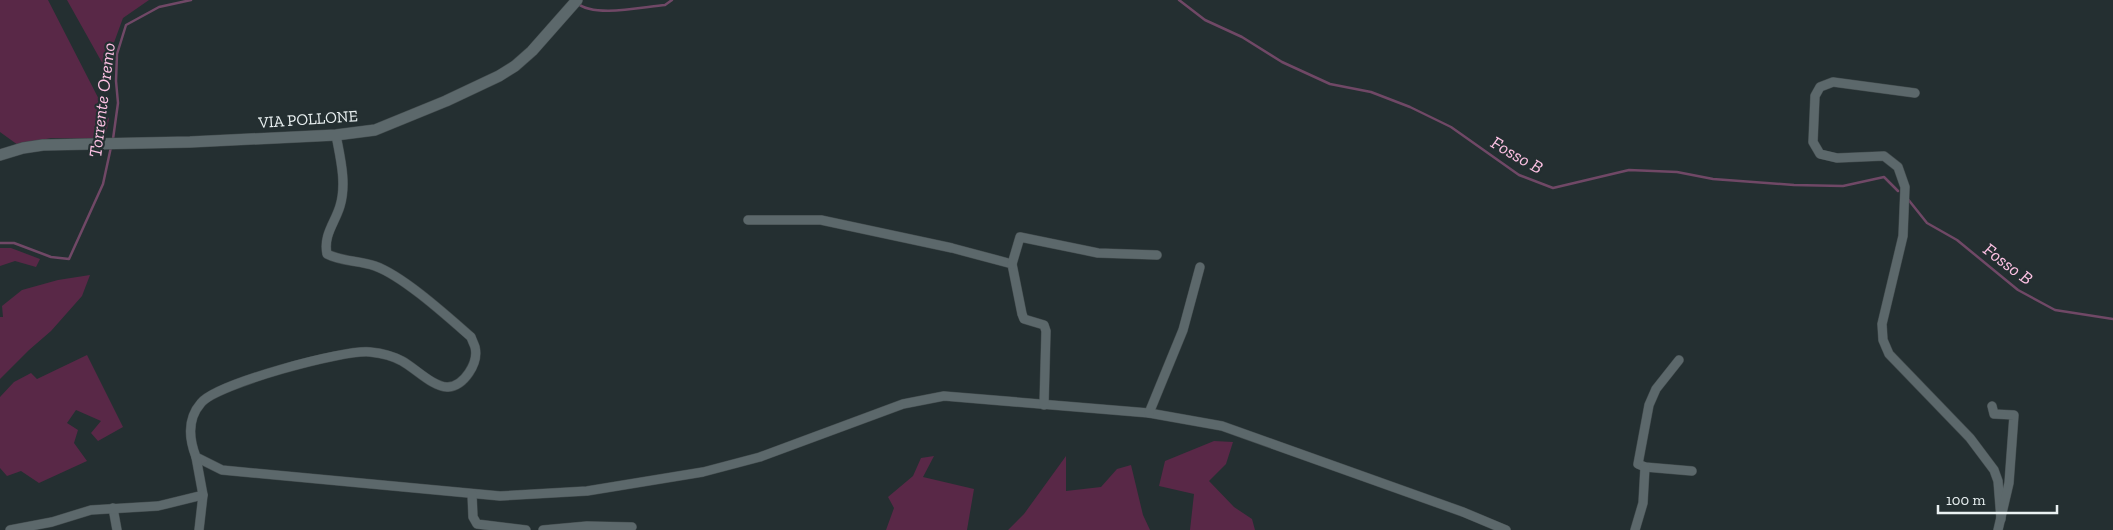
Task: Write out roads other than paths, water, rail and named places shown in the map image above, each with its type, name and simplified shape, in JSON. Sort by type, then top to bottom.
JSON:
[{"type":"street","name":"VIA POLLONE","points":[[0,155],[23,148],[43,145],[98,145],[336,135],[375,130],[446,101],[499,76],[515,66],[532,52],[577,0]]},
{"type":"street","points":[[1915,93],[1833,82],[1820,87],[1815,96],[1813,142],[1820,154],[1837,158],[1884,156],[1898,167],[1905,187],[1903,236],[1882,324],[1883,340],[1889,354],[1970,438],[1994,470],[1998,481],[2000,519]]},
{"type":"street","points":[[199,530],[203,495],[196,457],[189,441],[190,426],[201,402],[219,390],[338,354],[368,352],[401,360],[439,386],[449,387],[462,380],[469,372],[475,360],[476,348],[471,337],[396,276],[376,266],[336,258],[327,254],[326,237],[340,206],[342,185],[342,168],[336,135]]},
{"type":"street","points":[[748,220],[821,220],[952,248],[1012,264]]},
{"type":"street","points":[[1044,405],[1046,331],[1044,324],[1024,319],[1022,314],[1012,264],[1020,238],[1098,253],[1157,255]]},
{"type":"street","points":[[1149,413],[1183,330],[1200,267]]},
{"type":"street","points":[[1679,360],[1656,389],[1650,405],[1638,464],[1645,467],[1692,471]]},
{"type":"street","points":[[196,457],[222,470],[472,494],[528,496],[587,491],[703,472],[760,457],[903,404],[944,396],[1149,413],[1222,426],[1454,509],[1506,530]]},
{"type":"street","points":[[1992,406],[1994,414],[2014,415],[2009,483],[1998,530]]},
{"type":"street","points":[[1635,530],[1643,503],[1645,467]]},
{"type":"street","points":[[472,494],[473,517],[477,524],[526,530]]},
{"type":"street","points":[[10,530],[52,522],[91,510],[158,506],[203,495]]},
{"type":"street","points":[[113,508],[117,530]]},
{"type":"street","points":[[544,530],[587,526],[625,525],[632,527]]},
{"type":"waterway","name":"Torrente Oremo","points":[[113,139],[118,103],[116,81],[117,54],[126,25],[159,7],[191,0]]},
{"type":"waterway","name":"Torrente Oremo","points":[[577,3],[595,10],[606,11],[665,5],[672,0]]},
{"type":"waterway","name":"Fosso B","points":[[1179,0],[1205,20],[1242,37],[1282,62],[1330,84],[1371,92],[1410,107],[1451,127],[1519,175],[1553,188],[1629,170],[1677,172],[1713,179],[1794,185],[1843,186],[1884,177],[1898,191]]},
{"type":"waterway","name":"Torrente Oremo","points":[[0,243],[14,243],[51,257],[69,259],[103,184],[111,147]]},
{"type":"waterway","name":"Fosso B","points":[[1907,198],[1927,223],[1957,240],[2018,290],[2055,310],[2113,319]]}]
